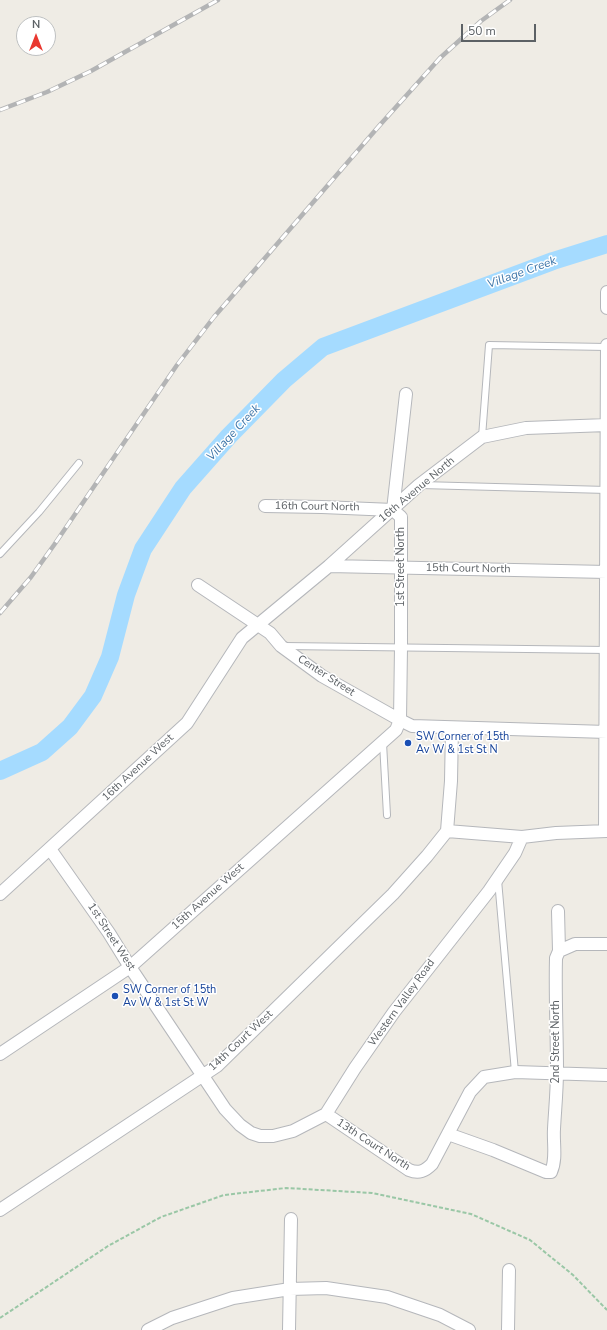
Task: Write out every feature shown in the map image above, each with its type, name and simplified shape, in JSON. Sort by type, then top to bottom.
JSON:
[{"type":"street","points":[[607,292],[607,308]]},
{"type":"street","points":[[452,728],[451,781],[447,831],[522,837],[556,833],[606,831],[607,346]]},
{"type":"street","points":[[393,510],[406,394]]},
{"type":"street","name":"16th Avenue North","points":[[257,625],[329,566],[419,485],[482,437],[526,428],[606,425]]},
{"type":"street","name":"16th Court North","points":[[265,506],[393,510]]},
{"type":"street","name":"1st Street North","points":[[393,510],[401,517],[402,567],[400,720]]},
{"type":"street","name":"15th Court North","points":[[329,566],[606,572]]},
{"type":"street","name":"Center Street","points":[[198,585],[270,633],[281,646],[322,676],[412,726],[606,732]]},
{"type":"street","name":"16th Avenue West","points":[[0,894],[187,723],[242,638],[257,625]]},
{"type":"street","name":"15th Avenue West","points":[[0,1054],[130,967],[396,730],[400,720]]},
{"type":"street","name":"14th Court West","points":[[0,1210],[217,1066],[392,894],[427,856],[447,831]]},
{"type":"street","name":"Western Valley Road","points":[[326,1114],[355,1068],[394,1012],[489,891],[515,853],[522,837]]},
{"type":"street","name":"1st Street West","points":[[50,849],[96,914],[202,1075],[225,1108],[240,1125],[252,1133],[260,1136],[273,1136],[293,1131],[326,1114]]},
{"type":"street","name":"2nd Street North","points":[[448,1134],[493,1150],[546,1172],[551,1172],[554,1154],[557,1073],[555,988],[556,958],[558,951],[558,912]]},
{"type":"street","points":[[558,951],[575,944],[607,944]]},
{"type":"street","points":[[448,1134],[470,1092],[484,1077],[515,1072],[607,1075]]},
{"type":"street","name":"13th Court North","points":[[326,1114],[409,1170],[415,1172],[422,1172],[432,1164],[448,1134]]},
{"type":"street","points":[[289,1330],[291,1219]]},
{"type":"street","points":[[508,1270],[508,1330]]},
{"type":"street","points":[[148,1330],[172,1318],[233,1298],[290,1289],[326,1288],[387,1297],[440,1315],[469,1330]]},
{"type":"lane","points":[[482,437],[489,345],[607,346]]},
{"type":"lane","points":[[0,554],[39,512],[79,463]]},
{"type":"lane","points":[[419,485],[607,490]]},
{"type":"lane","points":[[281,646],[607,650]]},
{"type":"lane","points":[[382,742],[387,815]]},
{"type":"lane","points":[[498,877],[515,1072]]},
{"type":"path","points":[[0,1318],[108,1246],[161,1217],[224,1195],[286,1188],[372,1193],[471,1214],[530,1240],[573,1275],[607,1310]]},
{"type":"waterway","name":"Village Creek","points":[[0,771],[42,752],[70,727],[93,696],[110,657],[126,595],[143,549],[183,488],[229,436],[284,380],[323,347],[553,261],[607,244]]},
{"type":"railway","points":[[0,110],[47,92],[91,71],[218,0]]},
{"type":"railway","points":[[0,613],[31,577],[177,365],[214,317],[379,126],[440,58],[481,21],[510,0]]},
{"type":"place","name":"SW Corner of 15th Av W & 1st St N","points":[[408,743]]},
{"type":"place","name":"SW Corner of 15th Av W & 1st St W","points":[[115,996]]}]
